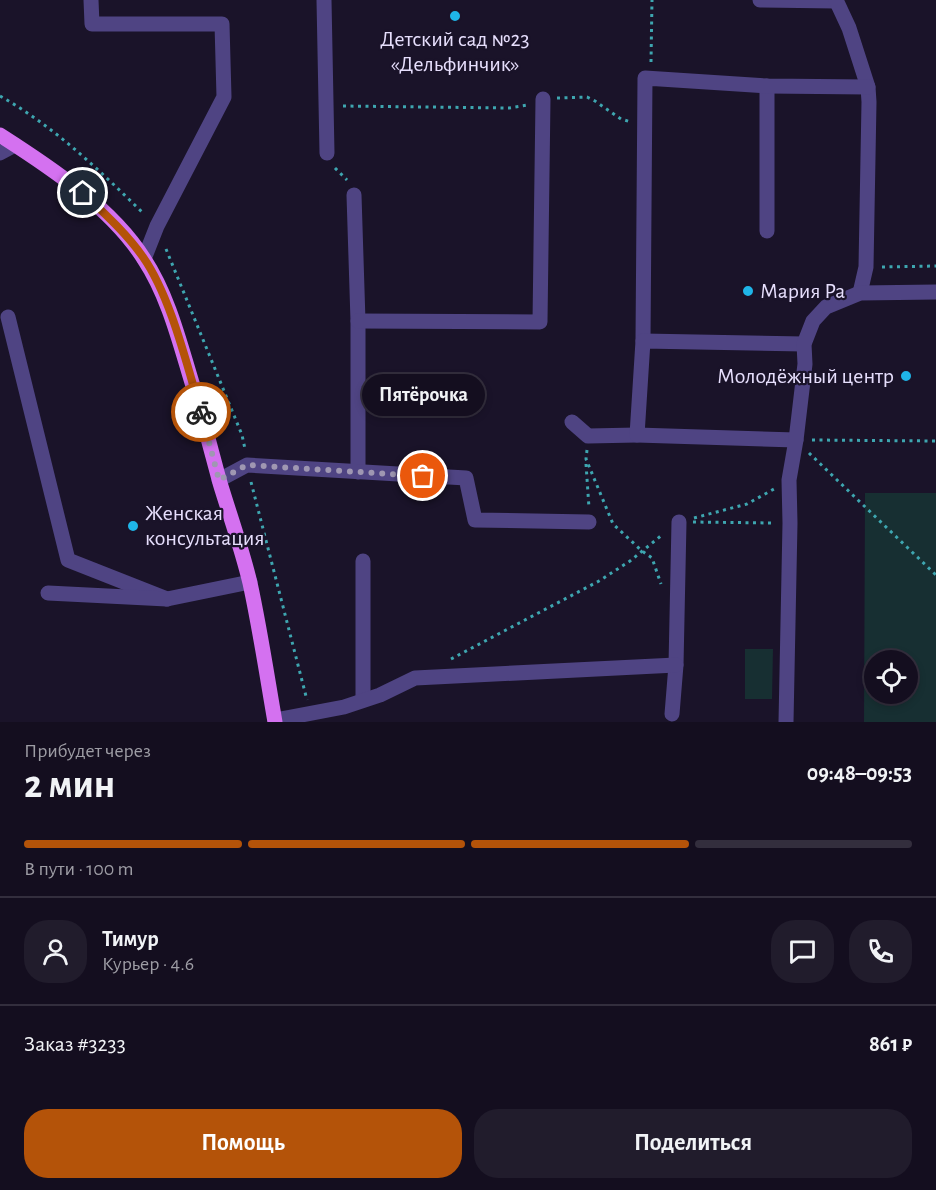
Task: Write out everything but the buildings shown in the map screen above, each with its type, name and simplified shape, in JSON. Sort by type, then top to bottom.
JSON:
[{"type":"main road","points":[[0,135],[39,160],[83,193],[129,239],[144,259],[172,318],[250,582],[275,721]]},
{"type":"street","points":[[91,0],[92,24],[222,24],[224,97],[157,226],[144,259]]},
{"type":"street","points":[[324,0],[327,153]]},
{"type":"street","points":[[760,0],[836,0],[849,28],[868,87],[866,267],[860,293]]},
{"type":"street","points":[[638,435],[643,341],[645,78],[767,86],[868,87]]},
{"type":"street","points":[[767,86],[767,231]]},
{"type":"street","points":[[358,321],[540,322],[543,99]]},
{"type":"street","points":[[0,153],[15,145]]},
{"type":"street","points":[[354,195],[358,321],[358,472]]},
{"type":"street","points":[[786,722],[789,480],[805,364],[804,344],[813,321],[826,307],[860,293],[936,292]]},
{"type":"street","points":[[8,317],[68,560],[166,599]]},
{"type":"street","points":[[643,341],[804,344]]},
{"type":"street","points":[[572,422],[588,436],[638,435],[796,440]]},
{"type":"street","points":[[219,480],[247,465],[466,478],[475,520],[589,522]]},
{"type":"street","points":[[672,714],[676,665],[679,522]]},
{"type":"street","points":[[363,561],[363,700]]},
{"type":"street","points":[[48,593],[166,599],[250,582]]},
{"type":"street","points":[[275,721],[344,708],[415,678],[676,665]]},
{"type":"path","points":[[650,78],[652,0]]},
{"type":"path","points":[[326,106],[509,108],[525,106],[543,99],[587,97],[621,119],[645,126]]},
{"type":"path","points":[[327,153],[328,159],[349,182],[354,195]]},
{"type":"path","points":[[866,267],[936,266]]},
{"type":"path","points":[[588,436],[586,459],[589,522]]},
{"type":"path","points":[[796,440],[936,441]]},
{"type":"path","points":[[796,440],[936,575]]},
{"type":"path","points":[[586,459],[613,524],[652,558],[663,589]]},
{"type":"path","points":[[446,662],[599,581],[679,522],[747,504],[789,480]]},
{"type":"path","points":[[679,522],[790,523]]},
{"type":"green space","points":[[865,493],[936,493],[936,722],[864,722],[864,704],[918,704],[918,650],[864,650]]},
{"type":"green space","points":[[745,649],[773,649],[772,699],[745,699]]},
{"type":"way so far","points":[[201,412],[219,480],[247,465],[423,476]]},
{"type":"place","name":"Детский сад №23 «Дельфинчик»","points":[[455,16]]},
{"type":"place","name":"Мария Ра","points":[[748,291]]},
{"type":"place","name":"Молодёжный центр","points":[[906,376]]},
{"type":"place","name":"Пятёрочка","points":[[423,476]]},
{"type":"place","name":"Женская консультация","points":[[133,526]]},
{"type":"route","points":[[83,193],[129,239],[144,259],[172,318],[201,412]]}]
